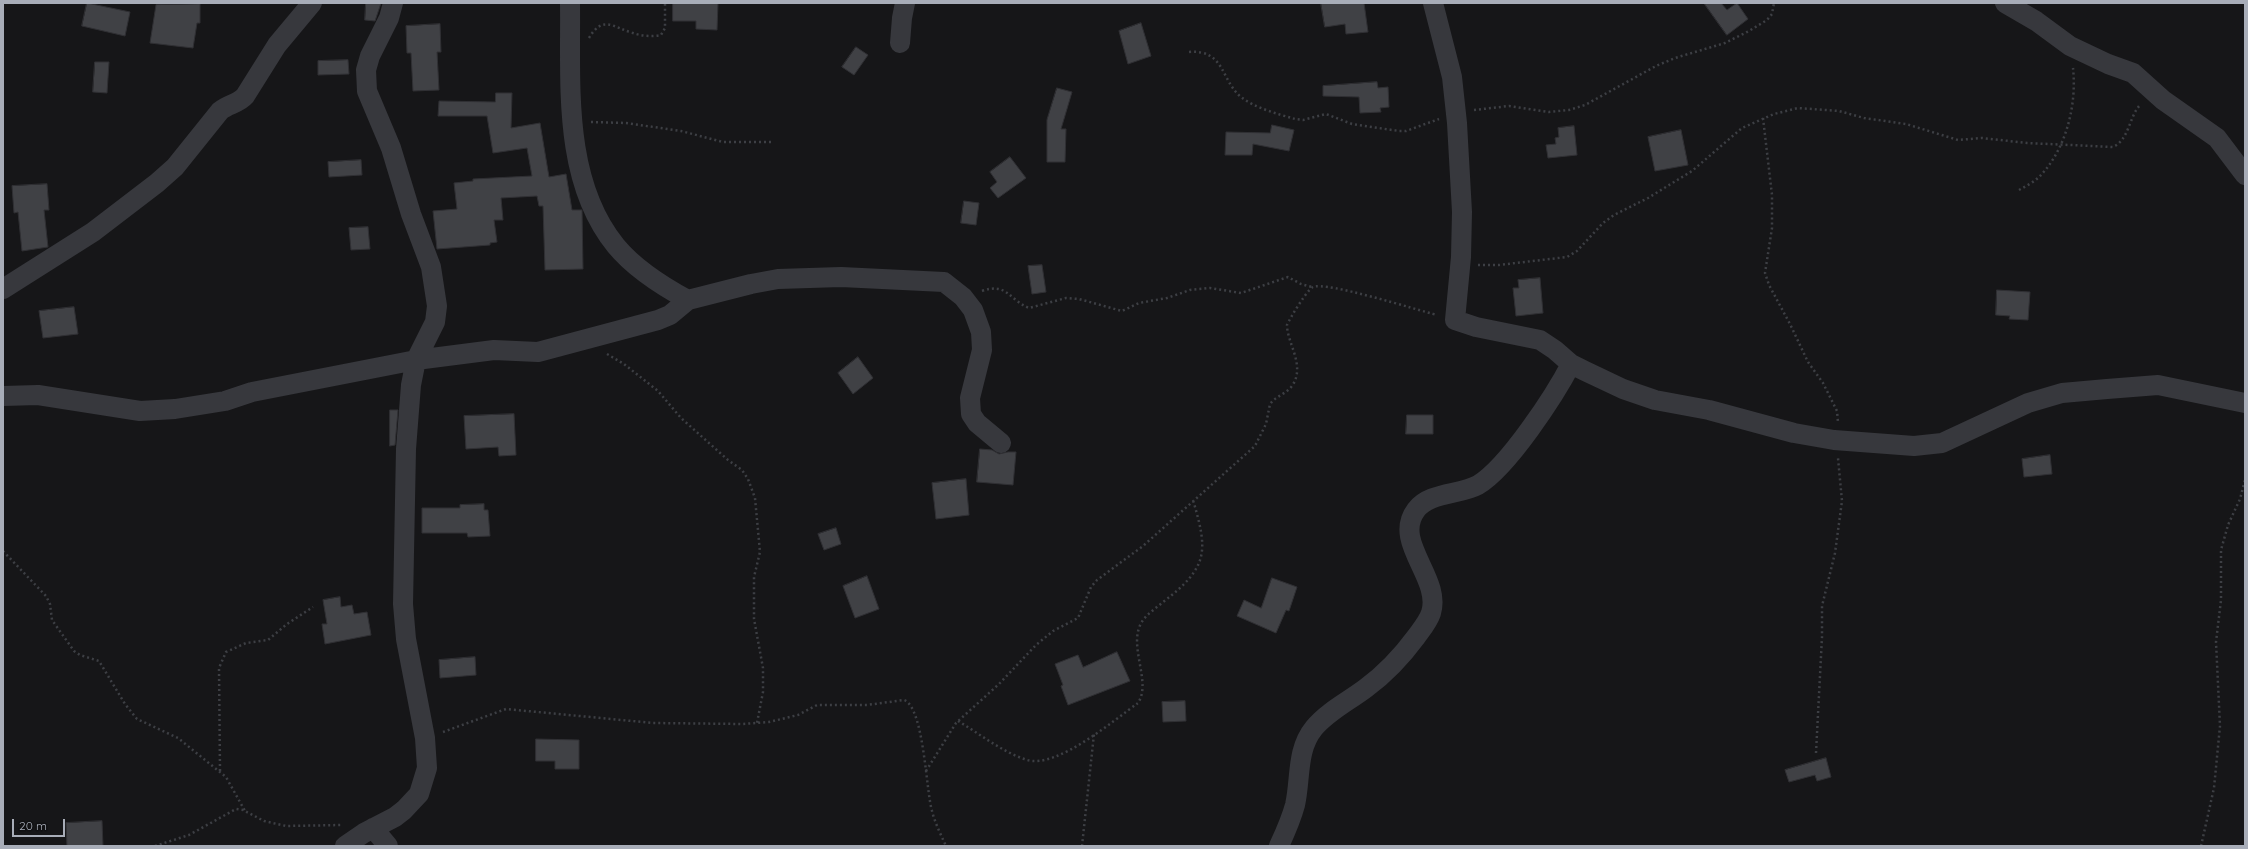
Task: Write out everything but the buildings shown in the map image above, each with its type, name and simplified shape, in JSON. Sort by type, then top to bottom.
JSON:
[{"type":"street","points":[[3,289],[93,232],[169,174],[220,111],[239,102],[245,96],[277,45],[312,3]]},
{"type":"street","points":[[345,846],[373,828],[396,817],[419,794],[427,768],[425,738],[406,639],[403,604],[406,448],[411,385],[416,360],[435,322],[438,306],[435,281],[411,214],[390,148],[369,98],[366,84],[366,70],[370,56],[389,18],[393,3]]},
{"type":"street","points":[[570,3],[572,122],[577,160],[584,189],[597,219],[617,247],[651,278],[688,300]]},
{"type":"street","points":[[900,43],[905,3]]},
{"type":"street","points":[[1433,3],[1452,77],[1456,113],[1462,212],[1461,265],[1455,320],[1476,327],[1540,340],[1556,350],[1571,364],[1623,389],[1655,400],[1717,412],[1794,433],[1834,440],[1914,446],[1942,443],[2028,403],[2062,393],[2107,389],[2158,385],[2245,404]]},
{"type":"street","points":[[2005,3],[2036,21],[2070,46],[2108,64],[2134,73],[2163,100],[2217,138],[2245,175]]},
{"type":"street","points":[[3,396],[38,394],[140,411],[175,409],[225,401],[252,392],[416,360],[494,350],[538,352],[658,320],[670,315],[688,300],[750,284],[791,277],[936,281],[950,286],[963,297],[975,315],[981,332],[982,345],[970,398],[971,414],[977,423],[1001,443]]},
{"type":"street","points":[[1279,846],[1290,823],[1295,805],[1302,750],[1308,736],[1322,721],[1365,689],[1392,665],[1406,650],[1431,614],[1433,594],[1413,549],[1410,538],[1411,519],[1415,511],[1426,501],[1479,484],[1495,472],[1558,389],[1571,364]]},
{"type":"street","points":[[373,828],[388,846]]},
{"type":"path","points":[[588,39],[596,28],[606,24],[619,27],[632,33],[661,35],[665,28],[665,3]]},
{"type":"path","points":[[1189,52],[1204,52],[1212,57],[1222,68],[1239,95],[1246,101],[1295,119],[1303,120],[1326,114],[1352,124],[1398,131],[1410,129],[1456,113],[1509,106],[1549,112],[1560,111],[1585,104],[1675,58],[1707,50],[1743,34],[1767,20],[1772,14],[1774,3]]},
{"type":"path","points":[[2019,190],[2038,178],[2046,170],[2060,143],[2069,121],[2073,94],[2073,74],[2070,46]]},
{"type":"path","points":[[1461,265],[1499,265],[1567,257],[1577,251],[1603,223],[1614,215],[1648,198],[1692,171],[1742,128],[1763,118],[1798,108],[1820,109],[1906,124],[1958,140],[1982,138],[2027,143],[2060,143],[2112,147],[2119,144],[2123,139],[2133,112],[2141,103],[2163,100]]},
{"type":"path","points":[[1763,118],[1772,195],[1772,228],[1765,273],[1769,285],[1808,362],[1823,384],[1837,411],[1838,417],[1834,440],[1838,453],[1842,501],[1835,553],[1822,606],[1822,637],[1816,753]]},
{"type":"path","points":[[572,122],[626,123],[682,131],[723,142],[772,142]]},
{"type":"path","points":[[963,297],[991,287],[999,288],[1029,308],[1066,298],[1080,299],[1120,311],[1190,290],[1210,288],[1241,293],[1288,277],[1302,284],[1313,287],[1335,287],[1455,320]]},
{"type":"path","points":[[926,772],[958,720],[986,697],[1053,631],[1078,618],[1091,587],[1097,580],[1143,546],[1254,446],[1264,428],[1270,404],[1288,390],[1294,383],[1296,363],[1287,325],[1308,290],[1313,287]]},
{"type":"path","points":[[584,340],[624,364],[658,390],[681,418],[728,460],[742,470],[748,479],[755,498],[760,552],[754,578],[754,619],[763,668],[763,692],[757,723]]},
{"type":"path","points":[[2201,846],[2214,788],[2220,726],[2216,642],[2222,589],[2221,550],[2228,525],[2240,499],[2245,480]]},
{"type":"path","points":[[958,720],[1013,754],[1028,760],[1038,761],[1058,756],[1072,749],[1138,702],[1141,697],[1141,671],[1136,648],[1138,629],[1144,617],[1169,598],[1192,575],[1200,562],[1203,534],[1193,500]]},
{"type":"path","points":[[3,551],[46,596],[50,604],[52,620],[74,651],[80,655],[99,661],[125,704],[138,719],[178,738],[220,771],[233,786],[245,811]]},
{"type":"path","points":[[220,771],[219,668],[222,659],[226,652],[246,643],[268,640],[287,624],[313,606]]},
{"type":"path","points":[[425,738],[500,710],[514,708],[559,715],[653,723],[713,724],[757,723],[798,715],[817,705],[867,705],[904,700],[913,707],[925,752],[926,772],[932,812],[946,846]]},
{"type":"path","points":[[1082,846],[1094,734]]},
{"type":"path","points":[[155,846],[189,835],[231,810],[245,811],[264,821],[286,826],[330,824],[373,828]]}]
